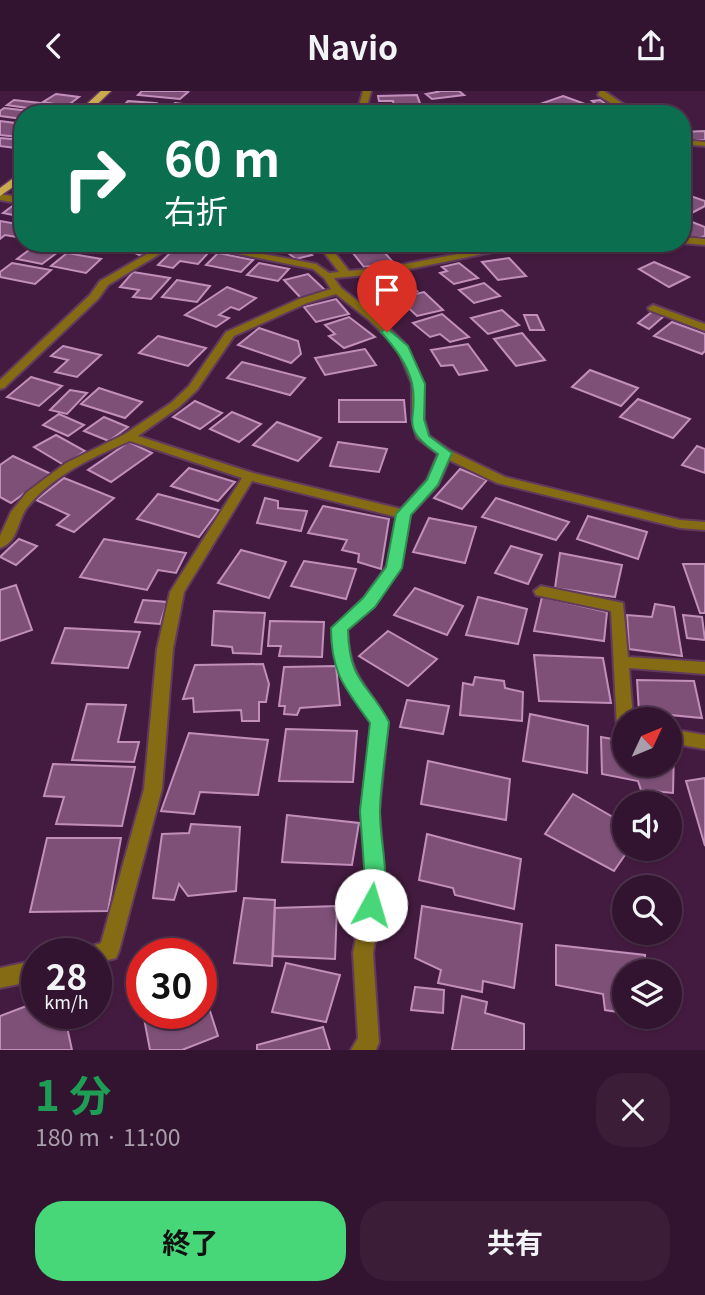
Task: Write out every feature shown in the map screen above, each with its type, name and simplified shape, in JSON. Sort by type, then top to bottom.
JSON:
[{"type":"main road","points":[[91,105],[106,91]]},
{"type":"main road","points":[[0,195],[14,182]]},
{"type":"street","points":[[601,93],[620,105]]},
{"type":"street","points":[[0,386],[94,297],[104,283],[157,252]]},
{"type":"street","points":[[237,252],[316,267],[327,276],[337,291],[373,318],[402,346],[418,384],[418,419],[423,438],[445,453],[501,479],[680,524],[705,526]]},
{"type":"street","points":[[329,252],[346,274]]},
{"type":"street","points":[[327,276],[390,270],[484,252]]},
{"type":"street","points":[[0,543],[10,535],[19,510],[35,492],[73,464],[129,437],[175,405],[193,388],[230,334],[303,301],[337,291]]},
{"type":"street","points":[[653,308],[705,328]]},
{"type":"street","points":[[129,437],[249,476],[404,514]]},
{"type":"street","points":[[361,1050],[369,1042],[363,953],[376,881],[370,811],[380,722],[350,682],[340,654],[340,628],[369,602],[394,568],[404,514],[433,482],[445,453]]},
{"type":"street","points":[[112,940],[153,789],[165,649],[177,592],[249,476]]},
{"type":"street","points":[[541,591],[618,607],[624,707]]},
{"type":"street","points":[[621,661],[705,668]]},
{"type":"street","points":[[682,738],[705,742]]},
{"type":"street","points":[[0,978],[21,973]]},
{"type":"building","points":[[142,91],[188,92],[180,99],[138,95]]},
{"type":"building","points":[[435,91],[459,91],[464,95],[432,99],[426,94],[437,92]]},
{"type":"building","points":[[56,94],[79,97],[68,105],[43,102]]},
{"type":"building","points":[[417,95],[421,105],[394,105],[393,101],[379,101],[378,96]]},
{"type":"building","points":[[563,96],[585,104],[548,105],[543,103]]},
{"type":"building","points":[[14,100],[49,104],[14,106],[7,105]]},
{"type":"building","points":[[600,100],[607,105],[597,105],[592,101]]},
{"type":"building","points":[[128,101],[156,103],[154,105],[124,105]]},
{"type":"building","points":[[4,108],[14,109],[14,118],[0,116],[0,111]]},
{"type":"building","points":[[0,121],[14,123],[14,136],[0,135]]},
{"type":"building","points":[[705,131],[705,140],[691,140],[691,132]]},
{"type":"building","points":[[0,138],[14,139],[14,148],[0,146]]},
{"type":"building","points":[[691,196],[705,201],[705,206],[691,213]]},
{"type":"building","points":[[14,205],[14,215],[3,213]]},
{"type":"building","points":[[0,221],[14,223],[14,236],[5,235],[0,239]]},
{"type":"building","points":[[691,222],[705,227],[705,236],[691,237]]},
{"type":"building","points":[[26,252],[58,252],[42,264],[17,259]]},
{"type":"building","points":[[133,252],[149,252],[141,256]]},
{"type":"building","points":[[171,252],[209,252],[198,264],[180,261],[173,268],[158,265]]},
{"type":"building","points":[[309,252],[312,255],[296,259],[288,253]]},
{"type":"building","points":[[352,252],[384,252],[393,262],[364,267]]},
{"type":"building","points":[[67,253],[101,259],[86,273],[51,266]]},
{"type":"building","points":[[218,253],[253,260],[241,272],[206,265]]},
{"type":"building","points":[[509,258],[526,276],[498,280],[482,262]]},
{"type":"building","points":[[654,262],[689,277],[669,287],[639,269]]},
{"type":"building","points":[[12,263],[51,270],[35,284],[0,277],[0,272]]},
{"type":"building","points":[[259,263],[289,269],[278,281],[247,275]]},
{"type":"building","points":[[459,263],[478,278],[454,284],[440,273],[447,271],[442,267]]},
{"type":"building","points":[[133,272],[170,278],[151,299],[133,297],[139,290],[120,287]]},
{"type":"building","points":[[308,274],[326,291],[301,298],[284,280]]},
{"type":"building","points":[[400,276],[417,291],[387,299],[370,283]]},
{"type":"building","points":[[177,280],[210,286],[197,302],[162,297]]},
{"type":"building","points":[[484,283],[500,296],[474,303],[459,290]]},
{"type":"building","points":[[227,287],[256,298],[239,310],[231,307],[219,315],[229,318],[216,327],[185,315]]},
{"type":"building","points":[[424,292],[443,310],[417,316],[398,298]]},
{"type":"building","points":[[336,299],[349,314],[316,322],[304,307]]},
{"type":"building","points":[[502,310],[519,325],[488,334],[471,318]]},
{"type":"building","points":[[653,311],[664,316],[649,329],[638,323]]},
{"type":"building","points":[[442,314],[469,337],[450,342],[440,334],[430,337],[413,323]]},
{"type":"building","points":[[524,315],[537,315],[544,330],[530,330]]},
{"type":"building","points":[[349,317],[375,337],[344,348],[329,336],[335,334],[325,325]]},
{"type":"building","points":[[672,322],[705,334],[705,351],[702,354],[654,336]]},
{"type":"building","points":[[259,328],[298,341],[301,354],[291,363],[238,345]]},
{"type":"building","points":[[522,333],[545,360],[516,366],[494,339]]},
{"type":"building","points":[[158,336],[206,348],[188,366],[139,353]]},
{"type":"building","points":[[468,344],[487,370],[459,375],[453,365],[441,366],[431,350]]},
{"type":"building","points":[[63,346],[101,355],[77,377],[55,372],[68,360],[51,356]]},
{"type":"building","points":[[365,349],[376,365],[325,375],[315,358]]},
{"type":"building","points":[[242,362],[305,378],[290,395],[227,378]]},
{"type":"building","points":[[590,370],[638,388],[621,406],[572,387]]},
{"type":"building","points":[[31,377],[62,386],[39,406],[7,397]]},
{"type":"building","points":[[99,388],[142,402],[125,418],[81,404]]},
{"type":"building","points":[[70,390],[87,393],[67,414],[50,410]]},
{"type":"building","points":[[638,399],[690,419],[673,438],[620,417]]},
{"type":"building","points":[[339,400],[404,400],[406,422],[339,422]]},
{"type":"building","points":[[195,401],[222,413],[200,429],[173,417]]},
{"type":"building","points":[[232,412],[261,424],[239,442],[210,429]]},
{"type":"building","points":[[59,414],[84,425],[68,436],[43,425]]},
{"type":"building","points":[[104,417],[128,427],[109,441],[84,431]]},
{"type":"building","points":[[277,422],[321,438],[298,461],[253,445]]},
{"type":"building","points":[[56,435],[85,451],[64,465],[34,447]]},
{"type":"building","points":[[129,442],[152,453],[111,482],[88,470]]},
{"type":"building","points":[[338,442],[387,449],[379,472],[330,466]]},
{"type":"building","points":[[697,446],[705,449],[705,473],[682,465]]},
{"type":"building","points":[[13,456],[51,474],[11,503],[0,497],[0,465]]},
{"type":"building","points":[[189,468],[235,482],[218,501],[171,486]]},
{"type":"building","points":[[460,469],[487,480],[462,509],[434,498]]},
{"type":"building","points":[[64,478],[114,498],[74,532],[57,525],[69,515],[36,500]]},
{"type":"building","points":[[158,494],[219,510],[199,537],[137,519]]},
{"type":"building","points":[[265,498],[278,501],[278,508],[307,511],[301,531],[257,523]]},
{"type":"building","points":[[496,498],[569,522],[556,540],[482,517]]},
{"type":"building","points":[[323,506],[389,519],[381,569],[358,562],[359,554],[342,550],[347,540],[308,533]]},
{"type":"building","points":[[588,516],[647,532],[638,559],[577,539]]},
{"type":"building","points":[[429,518],[476,527],[465,563],[413,552]]},
{"type":"building","points":[[19,539],[37,546],[16,565],[0,557]]},
{"type":"building","points":[[104,539],[186,553],[176,573],[158,570],[147,590],[80,577]]},
{"type":"building","points":[[511,546],[542,555],[528,584],[495,573]]},
{"type":"building","points":[[241,550],[286,562],[269,598],[218,583]]},
{"type":"building","points":[[560,553],[622,565],[615,597],[555,588]]},
{"type":"building","points":[[304,561],[356,569],[346,599],[291,586]]},
{"type":"building","points":[[683,564],[705,564],[705,613],[700,613]]},
{"type":"building","points":[[16,585],[32,630],[0,641],[0,590]]},
{"type":"building","points":[[415,588],[463,606],[447,635],[394,615]]},
{"type":"building","points":[[478,597],[527,609],[518,644],[466,635]]},
{"type":"building","points":[[542,597],[607,612],[604,641],[534,631]]},
{"type":"building","points":[[143,600],[167,602],[160,624],[135,622]]},
{"type":"building","points":[[655,604],[674,607],[682,656],[629,649],[627,615],[652,617]]},
{"type":"building","points":[[214,611],[265,613],[261,654],[233,653],[232,647],[212,645]]},
{"type":"building","points":[[683,615],[702,617],[705,640],[687,638]]},
{"type":"building","points":[[270,621],[324,622],[322,657],[279,656],[281,646],[268,646]]},
{"type":"building","points":[[65,628],[140,632],[128,668],[52,663]]},
{"type":"building","points":[[388,631],[437,659],[408,686],[359,656]]},
{"type":"building","points":[[534,655],[603,658],[611,703],[539,701]]},
{"type":"building","points":[[263,664],[269,684],[266,702],[259,702],[259,721],[242,721],[241,710],[194,712],[193,698],[183,699],[195,665]]},
{"type":"building","points":[[336,666],[340,705],[300,708],[297,715],[284,714],[285,706],[279,706],[284,667]]},
{"type":"building","points":[[475,677],[504,681],[505,688],[523,692],[522,721],[460,715],[463,683],[473,685]]},
{"type":"building","points":[[637,680],[694,681],[702,718],[682,716],[682,707],[639,707]]},
{"type":"building","points":[[407,700],[449,706],[443,734],[400,727]]},
{"type":"building","points":[[87,704],[126,705],[118,742],[139,742],[134,762],[72,760]]},
{"type":"building","points":[[530,714],[588,726],[587,773],[523,761]]},
{"type":"building","points":[[286,729],[357,731],[353,782],[279,781]]},
{"type":"building","points":[[189,733],[268,740],[258,795],[200,792],[194,814],[161,811]]},
{"type":"building","points":[[601,737],[612,739],[612,776],[602,774]]},
{"type":"building","points":[[428,761],[510,779],[506,820],[421,804]]},
{"type":"building","points":[[53,764],[135,767],[122,826],[56,824],[64,797],[44,796]]},
{"type":"building","points":[[617,777],[673,777],[673,791],[641,790],[638,781]]},
{"type":"building","points":[[705,778],[705,846],[686,781]]},
{"type":"building","points":[[573,794],[612,816],[612,861],[621,861],[614,871],[545,834]]},
{"type":"building","points":[[287,815],[359,823],[352,865],[282,862]]},
{"type":"building","points":[[191,824],[240,827],[236,891],[188,896],[179,884],[174,900],[153,898],[162,834],[189,833]]},
{"type":"building","points":[[427,834],[521,859],[514,909],[455,895],[453,888],[419,880]]},
{"type":"building","points":[[47,838],[121,838],[108,911],[30,912]]},
{"type":"building","points":[[244,898],[275,900],[272,966],[234,963]]},
{"type":"building","points":[[337,906],[335,959],[273,956],[275,908]]},
{"type":"building","points":[[422,906],[522,924],[514,988],[483,981],[482,992],[438,983],[441,970],[415,958]]},
{"type":"building","points":[[556,945],[645,955],[645,959],[612,959],[612,1011],[605,1010],[603,994],[556,985]]},
{"type":"building","points":[[286,963],[340,975],[326,1022],[272,1012]]},
{"type":"building","points":[[415,987],[444,990],[443,1013],[411,1010]]},
{"type":"building","points":[[462,996],[487,1002],[485,1013],[524,1024],[524,1050],[452,1050]]},
{"type":"building","points":[[21,1008],[21,1029],[67,1029],[72,1050],[0,1050],[0,1016]]},
{"type":"building","points":[[323,1027],[330,1050],[257,1050],[257,1045]]},
{"type":"building","points":[[146,1029],[216,1029],[218,1036],[182,1050],[150,1050]]},
{"type":"route","points":[[371,905],[376,881],[370,811],[380,722],[350,682],[340,654],[340,628],[369,602],[394,568],[404,514],[433,482],[445,453],[423,438],[418,419],[418,384],[402,346],[387,332]]}]
